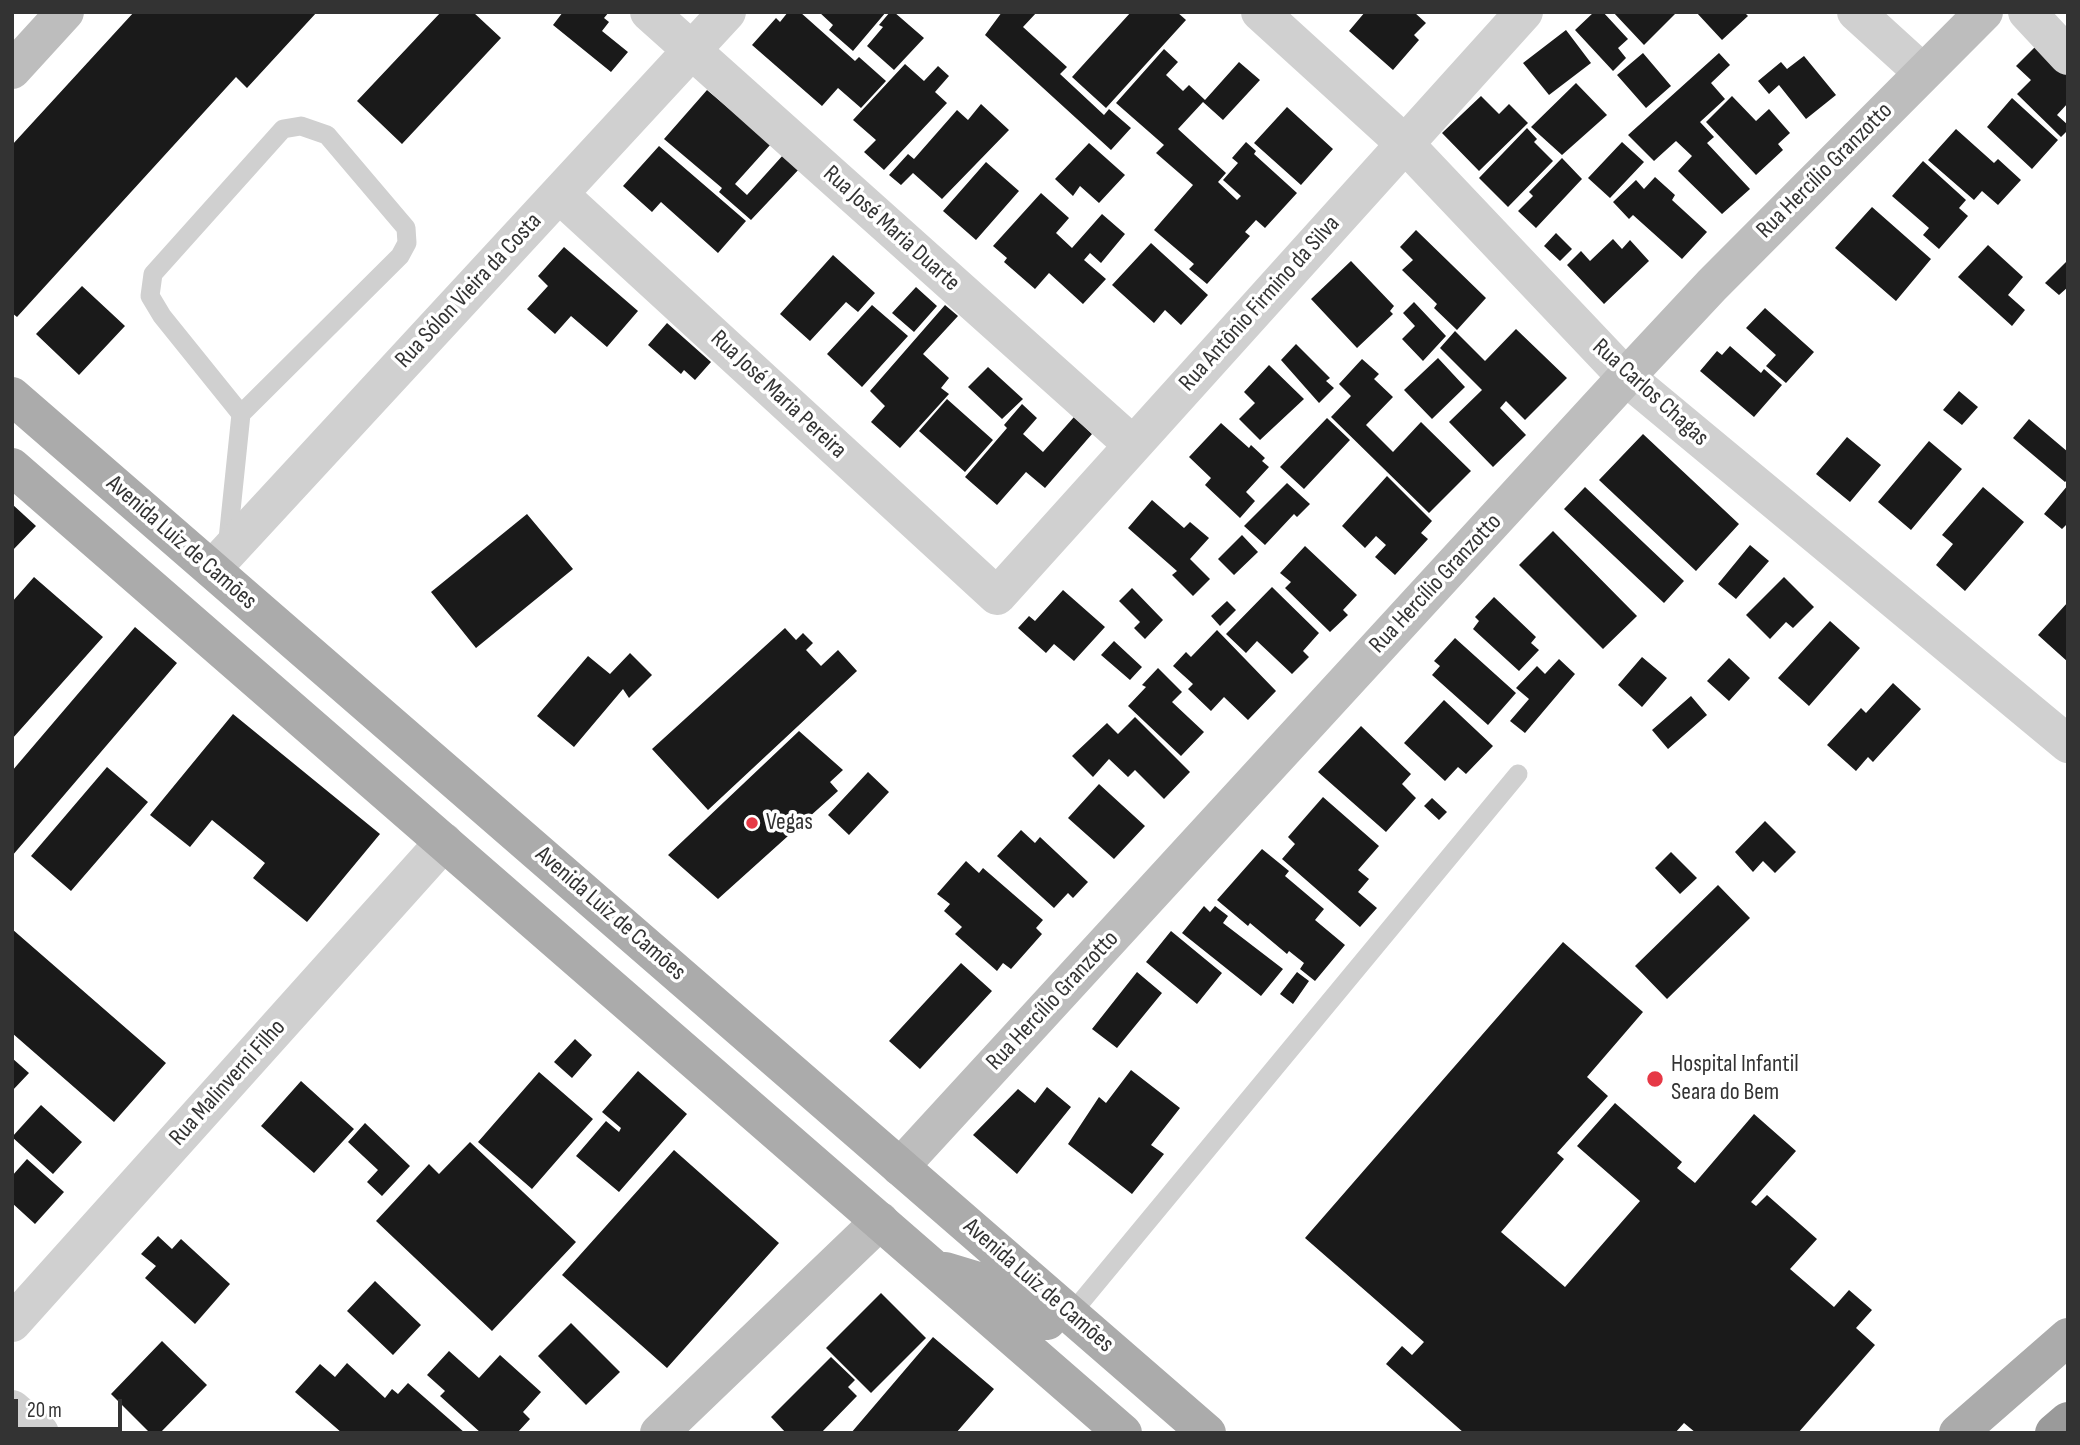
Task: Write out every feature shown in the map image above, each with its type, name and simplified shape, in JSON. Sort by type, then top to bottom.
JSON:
[{"type":"highway","points":[[2054,1433],[2068,1421]]},
{"type":"main road","name":"Avenida Luiz de Camões","points":[[12,396],[219,561],[685,980],[1207,1433]]},
{"type":"main road","points":[[12,467],[1123,1433]]},
{"type":"main road","points":[[685,980],[769,1066],[857,1142],[875,1168],[883,1191],[880,1221]]},
{"type":"main road","points":[[933,1268],[998,1287],[1035,1317],[1049,1322],[1071,1314]]},
{"type":"main road","points":[[1958,1433],[2068,1337]]},
{"type":"street","points":[[12,70],[65,12]]},
{"type":"street","name":"Rua José Maria Duarte","points":[[649,12],[1133,445]]},
{"type":"street","name":"Rua Sólon Vieira da Costa","points":[[219,561],[727,12]]},
{"type":"street","name":"Rua Carlos Chagas","points":[[1260,12],[1405,144],[1626,377],[2068,744]]},
{"type":"street","name":"Rua Antônio Firmino da Silva","points":[[997,596],[1524,12]]},
{"type":"street","points":[[1856,12],[1922,72]]},
{"type":"street","name":"Rua Hercílio Granzotto","points":[[900,1167],[1626,377],[1922,72],[1984,12]]},
{"type":"street","points":[[2027,12],[2068,56]]},
{"type":"street","name":"Rua José Maria Pereira","points":[[559,194],[997,596]]},
{"type":"street","name":"Rua Malinverni Filho","points":[[12,1323],[444,842]]},
{"type":"street","points":[[659,1433],[880,1221]]},
{"type":"street","points":[[12,1409],[40,1433]]},
{"type":"lane","points":[[219,561],[241,414],[400,256],[407,243],[406,228],[327,135],[301,126],[283,129],[153,274],[150,296],[162,316],[241,414]]},
{"type":"lane","points":[[1071,1314],[1518,774]]},
{"type":"building","points":[[134,12],[317,12],[247,88],[236,77],[17,317],[12,313],[12,145]]},
{"type":"building","points":[[441,12],[473,12],[501,38],[402,144],[357,101]]},
{"type":"building","points":[[563,12],[609,12],[604,18],[609,22],[602,31],[628,52],[611,72],[553,25]]},
{"type":"building","points":[[788,12],[800,12],[855,61],[859,57],[886,81],[861,108],[838,88],[822,106],[752,45],[776,18],[780,22]]},
{"type":"building","points":[[819,12],[886,12],[853,51],[829,30],[833,25]]},
{"type":"building","points":[[890,12],[894,12],[924,38],[894,70],[867,46],[883,27],[879,25]]},
{"type":"building","points":[[1002,12],[1037,12],[1023,27],[1067,67],[1060,74],[1104,115],[1109,109],[1131,128],[1111,150],[985,35]]},
{"type":"building","points":[[1131,12],[1177,12],[1186,20],[1106,108],[1072,77]]},
{"type":"building","points":[[1365,12],[1414,12],[1426,23],[1414,35],[1419,40],[1393,70],[1349,31]]},
{"type":"building","points":[[1594,12],[1603,12],[1628,39],[1618,48],[1626,58],[1613,71],[1575,30]]},
{"type":"building","points":[[1613,12],[1677,12],[1644,45]]},
{"type":"building","points":[[1696,12],[1744,12],[1748,16],[1722,40]]},
{"type":"building","points":[[1566,30],[1591,63],[1549,95],[1523,63]]},
{"type":"building","points":[[2043,39],[2068,63],[2068,103],[2057,115],[2068,125],[2068,130],[2061,137],[2017,94],[2031,80],[2016,66]]},
{"type":"building","points":[[1164,49],[1178,62],[1166,75],[1183,91],[1189,85],[1205,100],[1239,62],[1260,80],[1223,120],[1203,102],[1178,129],[1226,173],[1218,182],[1237,200],[1241,196],[1223,180],[1238,163],[1232,158],[1246,142],[1256,151],[1254,154],[1297,193],[1265,228],[1256,220],[1245,232],[1250,236],[1207,284],[1189,269],[1194,264],[1154,230],[1193,185],[1156,153],[1164,145],[1116,103]]},
{"type":"building","points":[[1643,53],[1671,86],[1646,108],[1617,75]]},
{"type":"building","points":[[1719,53],[1730,65],[1711,83],[1725,99],[1700,122],[1714,137],[1707,143],[1750,189],[1722,214],[1678,171],[1692,156],[1676,141],[1654,161],[1628,135]]},
{"type":"building","points":[[1804,56],[1836,95],[1806,119],[1779,85],[1769,94],[1758,81],[1781,62],[1787,69]]},
{"type":"building","points":[[905,64],[924,81],[938,66],[949,76],[935,92],[947,103],[884,170],[864,152],[876,140],[853,120]]},
{"type":"building","points":[[1576,83],[1607,115],[1562,155],[1531,127]]},
{"type":"building","points":[[707,90],[771,144],[735,184],[747,195],[784,154],[801,167],[751,220],[719,192],[722,188],[664,139]]},
{"type":"building","points":[[1481,96],[1499,114],[1509,104],[1528,123],[1479,171],[1442,133]]},
{"type":"building","points":[[1732,96],[1756,121],[1769,109],[1790,133],[1778,144],[1783,150],[1756,175],[1706,122]]},
{"type":"building","points":[[2012,98],[2058,140],[2032,169],[1987,127]]},
{"type":"building","points":[[981,104],[1009,130],[942,199],[913,173],[901,185],[889,175],[908,154],[914,159],[957,110],[968,120]]},
{"type":"building","points":[[1287,107],[1333,149],[1301,185],[1254,143]]},
{"type":"building","points":[[1527,128],[1537,139],[1534,142],[1553,161],[1508,207],[1479,178]]},
{"type":"building","points":[[1956,129],[1994,163],[1998,159],[2021,180],[1998,205],[1982,191],[1974,200],[1928,160]]},
{"type":"building","points":[[1622,142],[1644,162],[1610,198],[1588,178]]},
{"type":"building","points":[[1089,143],[1125,175],[1099,203],[1080,186],[1073,196],[1055,179]]},
{"type":"building","points":[[659,146],[746,221],[718,253],[661,202],[652,212],[623,186]]},
{"type":"building","points":[[1562,158],[1582,179],[1536,228],[1518,211],[1533,196],[1529,192]]},
{"type":"building","points":[[1923,161],[1966,200],[1959,208],[1968,216],[1939,249],[1923,235],[1929,228],[1892,196]]},
{"type":"building","points":[[986,162],[1019,191],[976,240],[943,211]]},
{"type":"building","points":[[1655,177],[1675,195],[1672,200],[1707,232],[1682,259],[1633,215],[1629,219],[1613,202],[1636,180],[1644,189]]},
{"type":"building","points":[[1041,193],[1069,218],[1056,233],[1072,248],[1102,214],[1125,234],[1101,263],[1090,253],[1084,260],[1106,279],[1083,304],[1049,273],[1035,289],[1004,262],[1007,258],[993,246]]},
{"type":"building","points":[[1872,207],[1931,259],[1896,301],[1835,248]]},
{"type":"building","points":[[1416,230],[1486,298],[1457,330],[1434,308],[1437,304],[1402,270],[1413,260],[1400,247]]},
{"type":"building","points":[[1556,233],[1572,249],[1560,261],[1544,246]]},
{"type":"building","points":[[1613,239],[1622,249],[1630,240],[1649,261],[1604,304],[1567,265],[1581,251],[1590,261]]},
{"type":"building","points":[[1151,243],[1208,295],[1181,325],[1165,310],[1154,323],[1112,285]]},
{"type":"building","points":[[1988,245],[2023,277],[2008,295],[2025,310],[2012,326],[1958,277]]},
{"type":"building","points":[[564,247],[638,311],[607,347],[571,316],[555,334],[527,309],[548,286],[538,276]]},
{"type":"building","points":[[833,255],[875,293],[858,312],[846,302],[810,341],[780,314]]},
{"type":"building","points":[[2068,260],[2068,287],[2059,295],[2045,283]]},
{"type":"building","points":[[1351,261],[1394,306],[1390,311],[1393,314],[1357,348],[1311,299]]},
{"type":"building","points":[[82,286],[125,326],[79,375],[36,334]]},
{"type":"building","points":[[916,287],[937,306],[914,332],[892,313]]},
{"type":"building","points":[[1414,302],[1446,336],[1423,361],[1402,339],[1415,326],[1403,313]]},
{"type":"building","points":[[872,305],[908,336],[862,387],[827,354]]},
{"type":"building","points":[[945,305],[958,316],[923,354],[949,378],[941,388],[949,394],[900,448],[871,422],[885,406],[870,391]]},
{"type":"building","points":[[1765,308],[1814,352],[1786,383],[1766,366],[1776,355],[1746,328]]},
{"type":"building","points":[[667,323],[711,362],[695,380],[684,370],[681,374],[648,345]]},
{"type":"building","points":[[1516,329],[1567,378],[1525,420],[1506,401],[1500,408],[1526,435],[1493,467],[1449,422],[1482,390],[1440,348],[1455,331],[1485,361]]},
{"type":"building","points":[[1296,344],[1330,378],[1326,381],[1334,388],[1319,403],[1281,360]]},
{"type":"building","points":[[1730,346],[1761,373],[1764,369],[1782,385],[1754,417],[1700,371],[1717,351],[1722,355]]},
{"type":"building","points":[[1438,358],[1465,387],[1432,419],[1404,390]]},
{"type":"building","points":[[1362,359],[1379,374],[1374,379],[1393,397],[1366,425],[1393,452],[1421,422],[1471,471],[1429,513],[1331,417],[1351,396],[1339,384]]},
{"type":"building","points":[[1269,365],[1304,399],[1260,440],[1239,419],[1255,403],[1244,392]]},
{"type":"building","points":[[988,367],[1023,399],[1002,419],[968,387]]},
{"type":"building","points":[[1959,391],[1978,407],[1962,425],[1943,410]]},
{"type":"building","points":[[947,399],[993,440],[965,472],[919,431]]},
{"type":"building","points":[[1022,404],[1037,418],[1023,434],[1043,452],[1074,417],[1092,434],[1045,488],[1026,472],[997,505],[965,477],[1007,428],[1004,425]]},
{"type":"building","points":[[1327,418],[1350,440],[1304,489],[1280,467]]},
{"type":"building","points":[[2029,419],[2068,452],[2068,479],[2065,482],[2013,438]]},
{"type":"building","points":[[1221,423],[1249,448],[1251,445],[1265,458],[1262,461],[1269,467],[1246,492],[1255,501],[1240,518],[1205,485],[1211,478],[1189,457]]},
{"type":"building","points":[[1643,434],[1739,524],[1696,571],[1599,480]]},
{"type":"building","points":[[1847,437],[1881,465],[1850,502],[1816,474]]},
{"type":"building","points":[[1929,441],[1962,469],[1911,530],[1878,502]]},
{"type":"building","points":[[1387,476],[1432,521],[1421,533],[1428,539],[1395,575],[1375,557],[1386,545],[1376,536],[1365,548],[1342,526]]},
{"type":"building","points":[[1287,483],[1310,504],[1297,517],[1294,514],[1265,545],[1244,526]]},
{"type":"building","points":[[2068,485],[2068,523],[2062,529],[2044,514]]},
{"type":"building","points":[[1585,487],[1684,581],[1664,603],[1564,509]]},
{"type":"building","points":[[1983,487],[2024,522],[1965,591],[1936,565],[1953,544],[1942,535]]},
{"type":"building","points":[[1152,500],[1184,528],[1190,522],[1209,538],[1190,559],[1210,579],[1193,596],[1172,575],[1177,571],[1128,528]]},
{"type":"building","points":[[12,504],[36,526],[12,551]]},
{"type":"building","points":[[527,514],[573,569],[476,648],[431,592]]},
{"type":"building","points":[[1553,531],[1637,616],[1603,649],[1519,565]]},
{"type":"building","points":[[1242,535],[1258,552],[1234,575],[1218,559]]},
{"type":"building","points":[[1750,545],[1769,561],[1736,599],[1718,584]]},
{"type":"building","points":[[1305,546],[1357,595],[1343,610],[1348,615],[1330,632],[1285,588],[1291,582],[1280,573]]},
{"type":"building","points":[[34,577],[103,637],[12,739],[12,602]]},
{"type":"building","points":[[1784,577],[1814,607],[1793,628],[1786,622],[1770,639],[1746,615]]},
{"type":"building","points":[[1272,587],[1319,633],[1303,651],[1309,657],[1292,674],[1257,641],[1246,653],[1226,634]]},
{"type":"building","points":[[1132,588],[1163,620],[1145,639],[1134,628],[1140,622],[1119,601]]},
{"type":"building","points":[[1063,590],[1105,627],[1074,661],[1054,644],[1046,653],[1018,628],[1029,616],[1035,621]]},
{"type":"building","points":[[1494,597],[1536,637],[1531,643],[1539,650],[1519,671],[1473,629],[1479,621],[1475,617]]},
{"type":"building","points":[[1227,601],[1236,610],[1220,626],[1211,616]]},
{"type":"building","points":[[2068,602],[2068,662],[2038,635]]},
{"type":"building","points":[[1830,621],[1860,648],[1809,706],[1778,678]]},
{"type":"building","points":[[135,627],[177,663],[12,856],[12,771]]},
{"type":"building","points":[[785,628],[796,640],[803,633],[813,643],[806,650],[821,666],[838,650],[857,671],[708,810],[652,749]]},
{"type":"building","points":[[1217,630],[1276,691],[1248,720],[1224,697],[1211,711],[1188,689],[1193,684],[1173,666],[1186,652],[1191,657]]},
{"type":"building","points":[[1455,638],[1516,693],[1488,725],[1432,675],[1440,666],[1434,661]]},
{"type":"building","points":[[1114,641],[1142,667],[1130,680],[1101,655]]},
{"type":"building","points":[[630,653],[652,675],[629,698],[623,689],[574,747],[537,716],[588,656],[610,674]]},
{"type":"building","points":[[1642,657],[1667,678],[1642,707],[1618,685]]},
{"type":"building","points":[[1729,658],[1750,678],[1729,701],[1707,681]]},
{"type":"building","points":[[1559,659],[1575,674],[1525,733],[1510,721],[1529,699],[1516,688],[1537,666],[1545,674]]},
{"type":"building","points":[[1158,668],[1182,692],[1172,702],[1204,732],[1181,756],[1128,706],[1146,687],[1142,685]]},
{"type":"building","points":[[1893,683],[1921,709],[1873,762],[1868,757],[1856,771],[1827,745],[1861,708],[1866,713]]},
{"type":"building","points":[[1691,696],[1707,715],[1668,749],[1652,730]]},
{"type":"building","points":[[1444,700],[1493,746],[1466,774],[1458,767],[1445,781],[1404,743]]},
{"type":"building","points":[[233,714],[380,834],[307,922],[253,878],[265,863],[212,820],[190,847],[150,815]]},
{"type":"building","points":[[1135,717],[1190,772],[1164,799],[1135,770],[1128,777],[1109,759],[1093,777],[1072,756],[1107,723],[1118,734]]},
{"type":"building","points":[[1361,726],[1411,774],[1402,784],[1416,798],[1386,832],[1318,772]]},
{"type":"building","name":"Vegas","points":[[799,731],[843,770],[830,782],[838,791],[718,899],[668,855]]},
{"type":"building","points":[[107,767],[148,802],[71,891],[31,856]]},
{"type":"building","points":[[868,772],[889,792],[849,835],[828,815]]},
{"type":"building","points":[[1099,784],[1145,826],[1114,859],[1068,818]]},
{"type":"building","points":[[1323,797],[1379,846],[1358,870],[1369,879],[1358,892],[1377,908],[1360,927],[1282,859],[1295,844],[1288,837]]},
{"type":"building","points":[[1432,798],[1447,812],[1439,820],[1424,806]]},
{"type":"building","points":[[1765,821],[1796,852],[1775,873],[1763,861],[1753,872],[1735,852]]},
{"type":"building","points":[[1021,830],[1035,843],[1040,837],[1088,882],[1073,898],[1068,893],[1054,908],[997,856]]},
{"type":"building","points":[[1262,849],[1289,871],[1285,876],[1324,909],[1315,920],[1345,945],[1315,981],[1300,969],[1304,963],[1289,951],[1287,954],[1250,923],[1248,926],[1217,900]]},
{"type":"building","points":[[1671,852],[1697,878],[1680,894],[1655,868]]},
{"type":"building","points":[[966,861],[979,873],[983,868],[1043,920],[1036,928],[1042,934],[1011,969],[1003,963],[997,971],[955,934],[962,927],[944,911],[950,904],[937,894]]},
{"type":"building","points":[[1718,885],[1750,918],[1667,999],[1635,966]]},
{"type":"building","points":[[1204,906],[1210,912],[1215,906],[1228,916],[1223,923],[1283,969],[1261,996],[1182,933]]},
{"type":"building","points":[[12,929],[166,1063],[114,1122],[12,1033]]},
{"type":"building","points":[[1171,931],[1222,973],[1197,1004],[1146,962]]},
{"type":"building","points":[[1563,942],[1643,1012],[1587,1077],[1608,1096],[1557,1153],[1564,1159],[1501,1232],[1565,1287],[1640,1201],[1577,1146],[1615,1103],[1682,1162],[1677,1168],[1695,1183],[1754,1114],[1796,1151],[1751,1202],[1756,1206],[1767,1195],[1817,1239],[1790,1269],[1834,1307],[1849,1290],[1872,1310],[1856,1328],[1875,1345],[1798,1433],[1696,1433],[1684,1423],[1675,1433],[1464,1433],[1386,1364],[1402,1346],[1412,1355],[1424,1342],[1305,1238]]},
{"type":"building","points":[[961,963],[992,991],[920,1069],[889,1041]]},
{"type":"building","points":[[1137,972],[1162,993],[1117,1048],[1092,1029]]},
{"type":"building","points":[[1297,972],[1309,981],[1293,1004],[1280,994]]},
{"type":"building","points":[[575,1039],[592,1055],[572,1078],[554,1062]]},
{"type":"building","points":[[12,1058],[29,1073],[12,1091]]},
{"type":"building","points":[[1131,1070],[1180,1108],[1151,1145],[1164,1154],[1132,1194],[1068,1144],[1099,1097],[1106,1103]]},
{"type":"building","points":[[638,1071],[687,1114],[619,1192],[576,1156],[606,1121],[619,1132],[621,1128],[602,1112]]},
{"type":"building","points":[[539,1072],[593,1119],[532,1189],[478,1142]]},
{"type":"building","points":[[301,1081],[354,1129],[314,1173],[261,1126]]},
{"type":"building","points":[[1047,1087],[1071,1107],[1017,1174],[973,1135],[1018,1089],[1035,1103]]},
{"type":"building","points":[[41,1105],[82,1142],[53,1174],[12,1137]]},
{"type":"building","points":[[365,1123],[410,1166],[382,1196],[367,1182],[378,1170],[348,1142]]},
{"type":"building","points":[[470,1142],[576,1242],[492,1331],[376,1221],[429,1164],[439,1174]]},
{"type":"building","points":[[674,1150],[779,1243],[667,1368],[562,1275]]},
{"type":"building","points":[[27,1159],[64,1192],[35,1224],[12,1203],[12,1176]]},
{"type":"building","points":[[158,1236],[172,1249],[181,1239],[230,1284],[195,1324],[145,1278],[156,1266],[141,1254]]},
{"type":"building","points":[[375,1281],[421,1325],[393,1355],[347,1311]]},
{"type":"building","points":[[881,1293],[926,1338],[871,1393],[826,1348]]},
{"type":"building","points":[[571,1323],[620,1372],[586,1405],[538,1356]]},
{"type":"building","points":[[933,1337],[994,1389],[956,1433],[851,1433]]},
{"type":"building","points":[[162,1341],[207,1385],[160,1433],[150,1433],[111,1394]]},
{"type":"building","points":[[449,1351],[479,1378],[500,1355],[541,1392],[523,1412],[530,1419],[517,1433],[481,1433],[440,1396],[445,1391],[427,1375]]},
{"type":"building","points":[[831,1357],[855,1380],[848,1387],[857,1396],[821,1433],[786,1433],[771,1417]]},
{"type":"building","points":[[347,1363],[385,1398],[392,1389],[398,1394],[408,1383],[465,1433],[342,1433],[295,1392],[320,1364],[335,1377]]},
{"type":"place","name":"Vegas","points":[[752,823]]},
{"type":"place","name":"Hospital Infantil Seara do Bem","points":[[1655,1079]]}]
